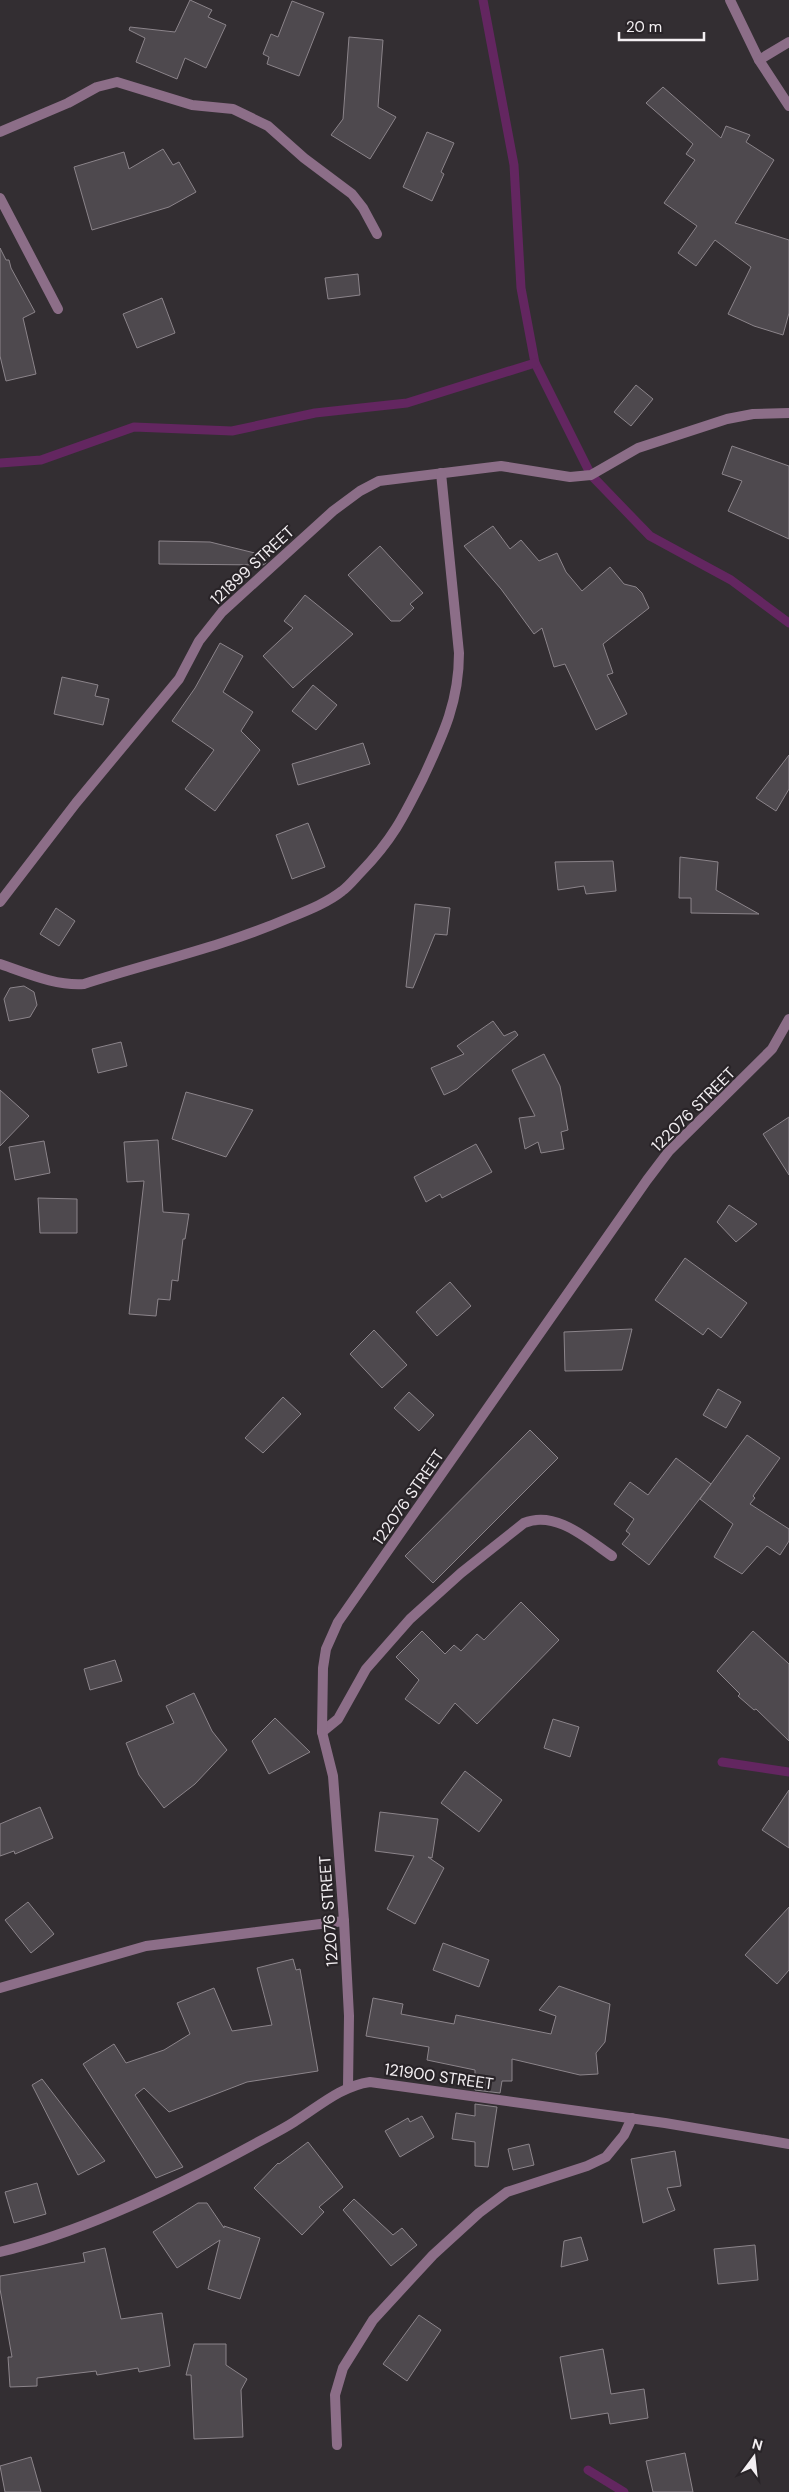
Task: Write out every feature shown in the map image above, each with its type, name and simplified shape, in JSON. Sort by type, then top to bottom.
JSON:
[{"type":"street","points":[[730,0],[759,60],[789,106]]},
{"type":"street","points":[[759,60],[789,42]]},
{"type":"street","points":[[0,132],[68,103],[97,87],[117,82],[192,105],[232,110],[268,126],[304,158],[352,194],[363,208],[377,234]]},
{"type":"street","points":[[0,198],[58,310]]},
{"type":"street","name":"121899 STREET","points":[[0,902],[76,803],[178,679],[200,641],[222,612],[334,511],[360,491],[380,481],[501,466],[570,477],[590,474],[638,448],[727,418],[752,414],[789,412]]},
{"type":"street","points":[[0,964],[70,985],[84,984],[203,951],[254,934],[304,912],[343,891],[383,849],[401,824],[444,732],[454,704],[459,675],[441,472]]},
{"type":"street","name":"122076 STREET","points":[[348,2087],[349,2016],[334,1784],[322,1732],[322,1668],[326,1649],[338,1622],[668,1151],[772,1049],[789,1019]]},
{"type":"street","points":[[322,1732],[338,1719],[366,1669],[410,1619],[461,1573],[524,1523],[533,1520],[558,1523],[573,1529],[612,1556]]},
{"type":"street","points":[[0,1988],[146,1946],[344,1921]]},
{"type":"street","name":"121900 STREET","points":[[0,2252],[26,2246],[86,2225],[217,2164],[292,2124],[348,2087],[379,2082],[632,2118],[789,2144]]},
{"type":"street","points":[[337,2445],[334,2395],[343,2368],[373,2320],[433,2255],[479,2213],[507,2192],[587,2166],[606,2157],[624,2135],[632,2118]]},
{"type":"building","points":[[190,0],[212,10],[208,17],[226,25],[206,68],[185,58],[177,79],[136,62],[145,38],[129,30],[130,27],[175,32]]},
{"type":"building","points":[[292,1],[324,13],[299,76],[267,64],[269,57],[263,54],[271,34],[278,37]]},
{"type":"building","points":[[349,37],[383,40],[378,107],[396,117],[370,159],[331,135],[343,119]]},
{"type":"building","points":[[663,87],[721,138],[726,126],[750,135],[746,142],[774,160],[735,223],[789,240],[789,313],[783,335],[754,326],[728,314],[751,267],[715,240],[696,266],[678,253],[697,226],[664,203],[695,160],[686,154],[693,144],[646,103]]},
{"type":"building","points":[[427,132],[454,143],[441,172],[444,174],[432,201],[403,187]]},
{"type":"building","points":[[163,149],[173,165],[179,162],[196,192],[169,207],[92,230],[74,167],[124,152],[129,169]]},
{"type":"building","points":[[0,248],[6,260],[9,260],[11,268],[35,312],[23,318],[36,374],[6,381],[0,356]]},
{"type":"building","points":[[358,274],[360,295],[328,299],[325,278]]},
{"type":"building","points":[[162,298],[175,333],[137,348],[123,314]]},
{"type":"building","points":[[636,385],[653,399],[631,426],[614,412]]},
{"type":"building","points":[[732,446],[789,466],[789,539],[728,511],[742,481],[722,474]]},
{"type":"building","points":[[493,526],[510,549],[521,540],[539,561],[557,553],[566,572],[582,591],[610,567],[624,584],[636,587],[642,593],[649,608],[603,644],[613,673],[607,675],[627,714],[596,730],[565,664],[554,667],[542,628],[534,634],[501,589],[464,546]]},
{"type":"building","points":[[159,541],[210,542],[267,556],[266,563],[263,565],[159,564]]},
{"type":"building","points":[[380,546],[423,593],[410,604],[414,608],[400,621],[391,621],[348,575]]},
{"type":"building","points":[[305,595],[353,634],[293,688],[263,656],[293,628],[284,621]]},
{"type":"building","points":[[220,643],[243,656],[223,692],[253,712],[241,731],[260,750],[215,811],[185,789],[214,750],[172,721],[195,688]]},
{"type":"building","points":[[62,677],[98,685],[95,696],[109,699],[103,725],[54,714]]},
{"type":"building","points":[[313,685],[337,705],[316,730],[292,711]]},
{"type":"building","points":[[363,743],[370,764],[298,785],[292,764]]},
{"type":"building","points":[[789,755],[789,789],[776,811],[756,798]]},
{"type":"building","points":[[308,823],[325,867],[292,879],[276,835]]},
{"type":"building","points":[[680,857],[718,862],[716,890],[759,914],[691,913],[691,898],[679,898]]},
{"type":"building","points":[[613,861],[616,891],[586,894],[584,886],[558,890],[555,862]]},
{"type":"building","points":[[415,904],[450,908],[447,935],[435,934],[413,988],[406,987]]},
{"type":"building","points":[[56,908],[75,921],[59,946],[40,934]]},
{"type":"building","points":[[24,986],[34,992],[37,1005],[30,1017],[9,1021],[4,999],[10,988]]},
{"type":"building","points":[[493,1021],[504,1036],[515,1031],[518,1035],[457,1089],[444,1095],[431,1068],[464,1054],[457,1046]]},
{"type":"building","points":[[121,1042],[127,1066],[98,1073],[92,1049]]},
{"type":"building","points":[[544,1054],[560,1086],[568,1130],[561,1132],[564,1149],[541,1153],[538,1142],[525,1149],[519,1118],[535,1116],[512,1070]]},
{"type":"building","points":[[0,1090],[29,1116],[0,1146]]},
{"type":"building","points":[[186,1092],[253,1110],[226,1157],[172,1139]]},
{"type":"building","points":[[789,1117],[789,1175],[763,1134]]},
{"type":"building","points":[[158,1140],[163,1212],[189,1214],[185,1239],[183,1239],[178,1281],[172,1280],[170,1300],[158,1299],[156,1316],[129,1314],[144,1181],[127,1182],[124,1142]]},
{"type":"building","points":[[44,1141],[50,1173],[15,1180],[9,1147]]},
{"type":"building","points":[[476,1144],[492,1172],[442,1198],[440,1194],[426,1202],[414,1177]]},
{"type":"building","points":[[38,1198],[77,1199],[77,1233],[40,1233]]},
{"type":"building","points":[[729,1205],[757,1224],[736,1242],[717,1222]]},
{"type":"building","points":[[685,1258],[747,1303],[721,1338],[708,1328],[703,1335],[655,1300]]},
{"type":"building","points":[[450,1282],[471,1306],[437,1336],[416,1312]]},
{"type":"building","points":[[632,1329],[622,1370],[565,1371],[564,1332]]},
{"type":"building","points":[[374,1330],[407,1365],[382,1388],[350,1354]]},
{"type":"building","points":[[718,1389],[741,1402],[726,1428],[703,1415]]},
{"type":"building","points":[[409,1392],[434,1415],[419,1431],[394,1408]]},
{"type":"building","points":[[283,1397],[301,1414],[263,1453],[245,1438]]},
{"type":"building","points":[[530,1430],[558,1458],[433,1583],[405,1556]]},
{"type":"building","points":[[747,1435],[780,1458],[753,1496],[755,1498],[750,1504],[789,1529],[789,1541],[780,1555],[767,1546],[742,1574],[714,1557],[733,1524],[700,1499]]},
{"type":"building","points":[[676,1458],[711,1484],[649,1565],[622,1544],[630,1534],[626,1531],[634,1519],[614,1504],[630,1482],[648,1495]]},
{"type":"building","points":[[521,1602],[559,1640],[477,1724],[455,1703],[439,1724],[405,1699],[419,1680],[396,1657],[422,1631],[445,1654],[454,1645],[461,1651],[477,1634],[484,1640]]},
{"type":"building","points":[[753,1631],[789,1664],[789,1741],[756,1709],[754,1710],[738,1696],[740,1694],[717,1671]]},
{"type":"building","points":[[115,1660],[122,1681],[90,1690],[84,1669]]},
{"type":"building","points":[[194,1693],[212,1731],[227,1750],[195,1784],[164,1808],[139,1775],[126,1743],[174,1723],[166,1706]]},
{"type":"building","points":[[275,1718],[310,1752],[269,1774],[252,1741]]},
{"type":"building","points":[[553,1719],[579,1727],[570,1757],[544,1748]]},
{"type":"building","points":[[465,1771],[502,1800],[479,1832],[441,1803]]},
{"type":"building","points":[[789,1790],[789,1848],[762,1830]]},
{"type":"building","points":[[40,1807],[53,1838],[15,1854],[14,1851],[0,1856],[0,1824]]},
{"type":"building","points":[[380,1812],[438,1819],[432,1858],[428,1857],[444,1868],[415,1924],[387,1909],[414,1856],[375,1851]]},
{"type":"building","points":[[28,1902],[54,1934],[31,1953],[5,1920]]},
{"type":"building","points":[[789,1907],[789,1970],[777,1984],[745,1955]]},
{"type":"building","points":[[443,1943],[489,1960],[479,1987],[433,1970]]},
{"type":"building","points":[[293,1959],[296,1970],[300,1969],[318,2071],[247,2082],[169,2112],[144,2088],[135,2095],[183,2167],[156,2178],[83,2064],[114,2044],[126,2063],[164,2050],[190,2034],[177,2003],[214,1988],[232,2031],[272,2025],[257,1968]]},
{"type":"building","points":[[559,1986],[610,2004],[605,2042],[596,2053],[598,2074],[580,2075],[512,2059],[512,2081],[502,2081],[500,2093],[475,2090],[475,2070],[427,2060],[429,2047],[366,2036],[373,1998],[403,2004],[401,2014],[454,2024],[456,2015],[551,2034],[556,2016],[539,2010]]},
{"type":"building","points":[[42,2079],[105,2161],[78,2175],[32,2085]]},
{"type":"building","points":[[475,2104],[497,2107],[488,2167],[475,2166],[475,2142],[452,2139],[456,2113],[475,2116]]},
{"type":"building","points":[[422,2116],[434,2137],[400,2157],[385,2131],[408,2118],[410,2122]]},
{"type":"building","points":[[308,2142],[343,2187],[319,2207],[324,2212],[302,2235],[254,2188],[278,2163]]},
{"type":"building","points":[[529,2144],[534,2165],[513,2170],[508,2149]]},
{"type":"building","points":[[675,2151],[681,2186],[667,2188],[675,2210],[643,2223],[631,2159]]},
{"type":"building","points":[[37,2183],[46,2214],[14,2223],[5,2192]]},
{"type":"building","points":[[354,2199],[393,2235],[402,2228],[417,2245],[391,2266],[343,2210]]},
{"type":"building","points":[[198,2203],[207,2203],[224,2228],[224,2226],[260,2238],[240,2299],[208,2289],[220,2240],[177,2268],[153,2232]]},
{"type":"building","points":[[581,2237],[588,2260],[561,2267],[564,2241]]},
{"type":"building","points":[[755,2245],[758,2280],[718,2284],[714,2249]]},
{"type":"building","points":[[105,2248],[121,2319],[162,2313],[170,2366],[139,2372],[138,2368],[97,2375],[96,2371],[37,2378],[37,2386],[10,2387],[8,2357],[12,2357],[0,2289],[0,2276],[85,2262],[83,2253]]},
{"type":"building","points":[[419,2315],[441,2330],[407,2381],[383,2364]]},
{"type":"building","points":[[194,2344],[226,2344],[226,2365],[247,2379],[241,2390],[243,2437],[194,2439],[191,2375],[186,2375]]},
{"type":"building","points":[[603,2349],[611,2394],[644,2389],[648,2418],[610,2424],[608,2413],[571,2419],[560,2357]]},
{"type":"building","points":[[685,2453],[693,2492],[653,2492],[646,2461]]},
{"type":"building","points":[[31,2457],[41,2492],[5,2492],[0,2466]]},
{"type":"waterway","points":[[483,0],[514,165],[521,288],[535,363],[591,475],[650,536],[731,580],[789,623]]},
{"type":"waterway","points":[[0,463],[41,460],[134,427],[232,431],[315,413],[407,403],[535,363]]},
{"type":"waterway","points":[[722,1762],[789,1772]]},
{"type":"waterway","points":[[588,2470],[624,2492]]}]
